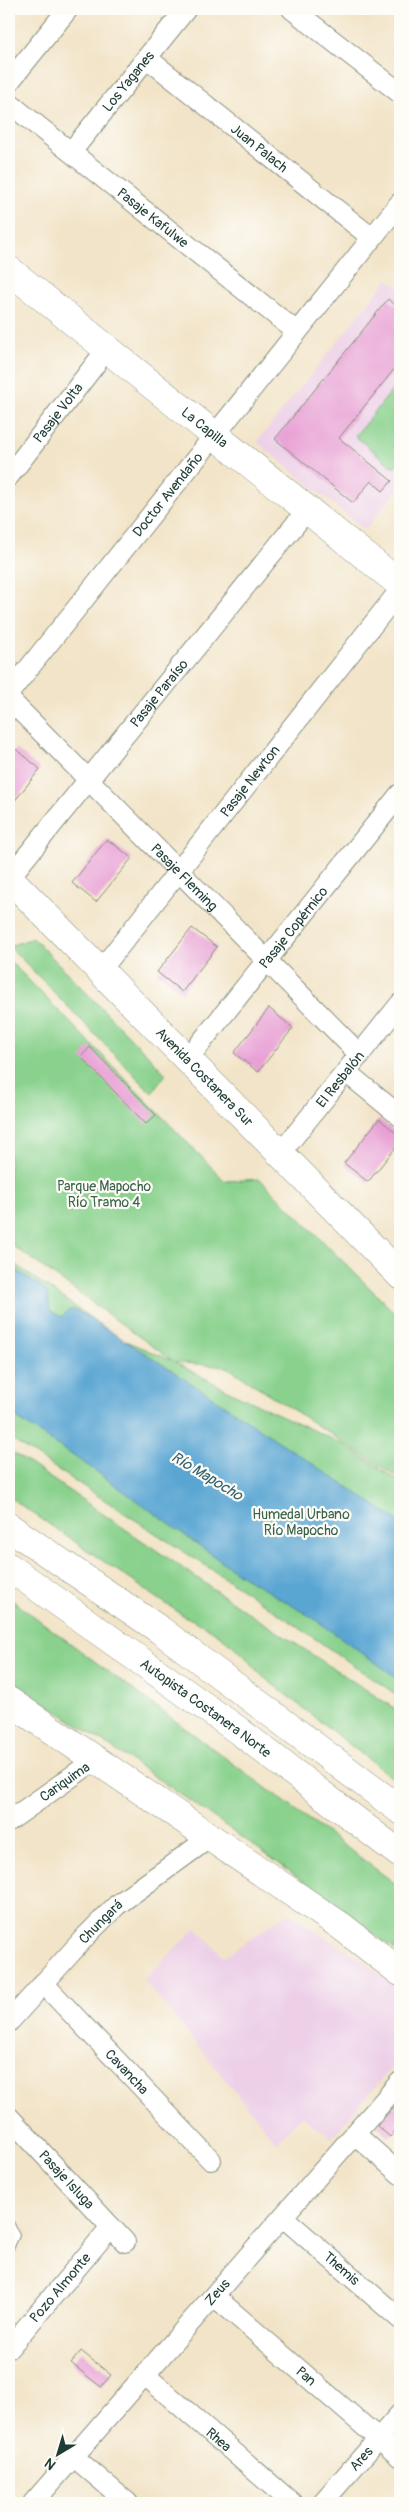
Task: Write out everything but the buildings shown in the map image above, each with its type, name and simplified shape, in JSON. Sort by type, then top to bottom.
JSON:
[{"type":"main road","name":"La Capilla","points":[[11,276],[107,349],[400,584]]},
{"type":"main road","name":"Avenida Costanera Sur","points":[[9,878],[400,1275]]},
{"type":"main road","points":[[9,1527],[160,1630],[400,1810]]},
{"type":"main road","name":"Autopista Costanera Norte","points":[[9,1567],[238,1731],[400,1854]]},
{"type":"main road","points":[[9,1701],[208,1838],[333,1921],[400,1972]]},
{"type":"street","points":[[9,82],[68,9]]},
{"type":"street","name":"Los Yaganes","points":[[71,152],[186,9]]},
{"type":"street","points":[[292,9],[400,93]]},
{"type":"street","name":"Juan Palach","points":[[147,58],[372,238]]},
{"type":"street","name":"Pasaje Kafulwe","points":[[9,103],[297,332]]},
{"type":"street","name":"Doctor Avendaño","points":[[9,693],[400,203]]},
{"type":"street","name":"Pasaje Volta","points":[[9,476],[107,349]]},
{"type":"street","name":"Pasaje Paraíso","points":[[9,878],[308,510]]},
{"type":"street","name":"Pasaje Newton","points":[[100,971],[400,590]]},
{"type":"street","name":"Pasaje Fleming","points":[[9,700],[360,1055]]},
{"type":"street","name":"Pasaje Copérnico","points":[[187,1060],[400,794]]},
{"type":"street","name":"El Resbalón","points":[[280,1154],[400,1004]]},
{"type":"street","points":[[346,1072],[400,1116]]},
{"type":"street","name":"Cariquima","points":[[9,1821],[94,1760]]},
{"type":"street","name":"Chungará","points":[[9,2022],[117,1905],[208,1838]]},
{"type":"street","name":"Cavancha","points":[[43,1983],[211,2160]]},
{"type":"street","name":"Zeus","points":[[34,2503],[400,2082]]},
{"type":"street","name":"Pasaje Isluga","points":[[9,2118],[125,2242]]},
{"type":"street","points":[[355,2134],[400,2174]]},
{"type":"street","name":"Themis","points":[[283,2217],[400,2319]]},
{"type":"street","name":"Pozo Almonte","points":[[9,2348],[111,2227]]},
{"type":"street","name":"Pan","points":[[214,2296],[400,2457]]},
{"type":"street","name":"Rhea","points":[[144,2376],[292,2503]]},
{"type":"street","name":"Ares","points":[[322,2503],[400,2414]]},
{"type":"street","points":[[74,2457],[128,2503]]},
{"type":"lane","points":[[9,2225],[14,2235],[9,2246]]},
{"type":"shaded area","points":[[388,279],[400,289],[400,487],[365,530],[257,442]]},
{"type":"shaded area","points":[[288,1913],[366,1963],[400,1991],[400,2058],[331,2138],[302,2116],[276,2142],[144,1980],[196,1928],[224,1957]]},
{"type":"green space","points":[[400,381],[400,460],[394,468],[355,436]]},
{"type":"green space","points":[[33,938],[166,1074],[152,1093],[9,946]]},
{"type":"green space","name":"Parque Mapocho Río Tramo 4","points":[[9,960],[225,1181],[260,1179],[400,1318],[400,1479],[227,1367],[174,1362],[235,1394],[343,1444],[400,1482],[400,1697],[260,1601],[9,1438],[9,1260],[119,1338],[173,1361],[9,1243]]},
{"type":"green space","points":[[9,1450],[247,1612],[400,1712],[400,1784],[262,1676],[246,1657],[217,1633],[184,1616],[9,1497]]},
{"type":"green space","points":[[9,1598],[400,1887],[400,1954],[256,1847],[9,1679]]},
{"type":"water","name":"Humedal Urbano Río Mapocho","points":[[9,1265],[44,1289],[48,1294],[50,1311],[62,1317],[70,1310],[80,1312],[176,1373],[400,1522],[400,1680],[313,1618],[239,1574],[90,1467],[9,1413]]},
{"type":"water label","name":"Río Mapocho","points":[[207,1476]]}]
